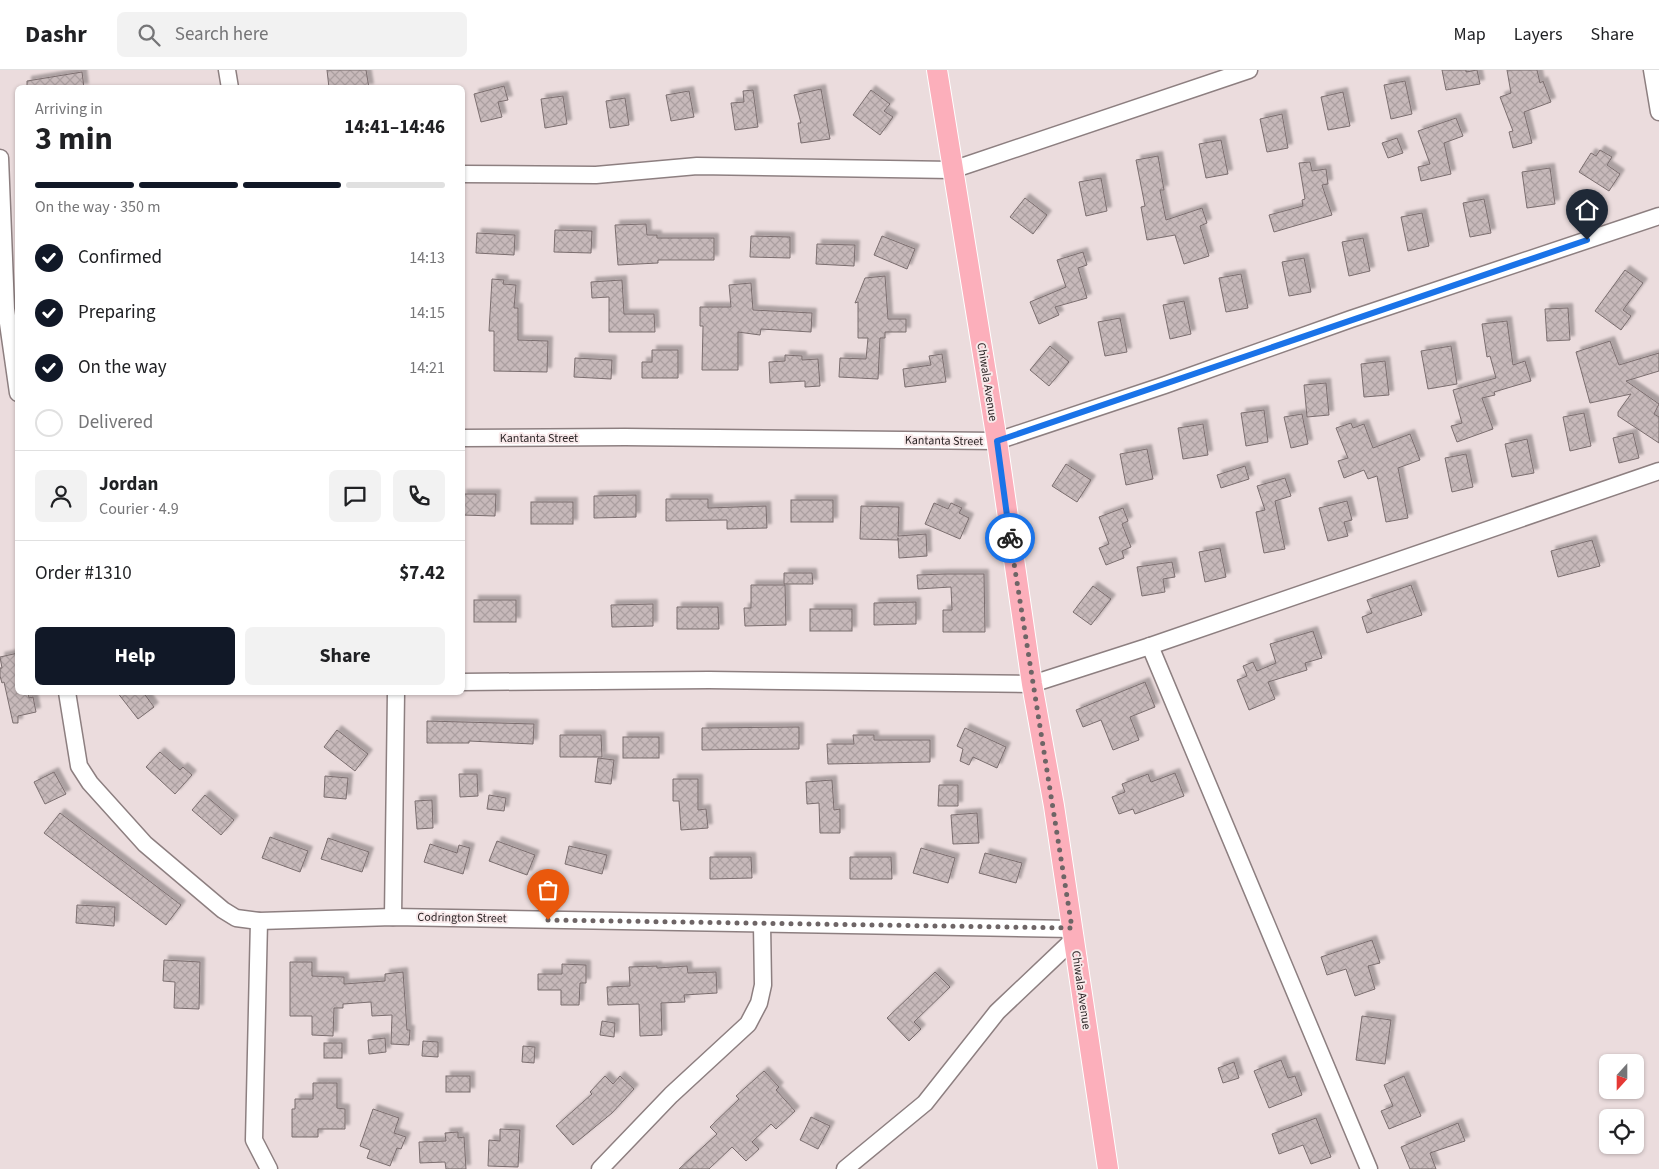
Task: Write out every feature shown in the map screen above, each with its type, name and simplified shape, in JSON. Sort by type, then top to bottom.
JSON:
[{"type":"main road","name":"Chiwala Avenue","points":[[937,70],[997,441],[1032,684],[1073,934],[1108,1169]]},
{"type":"street","points":[[227,70],[230,85]]},
{"type":"street","points":[[465,174],[596,174],[697,166],[952,170],[1249,70]]},
{"type":"street","points":[[1652,70],[1659,112]]},
{"type":"street","points":[[0,158],[15,350]]},
{"type":"street","name":"Kantanta Street","points":[[465,438],[625,437],[997,441],[1351,319],[1659,216]]},
{"type":"street","points":[[465,682],[709,680],[1032,684],[1150,646],[1659,471]]},
{"type":"street","points":[[1150,646],[1369,1169]]},
{"type":"street","points":[[67,695],[79,766],[90,783],[145,844],[223,910],[236,918],[259,921],[254,1140],[269,1169]]},
{"type":"street","points":[[392,917],[396,695]]},
{"type":"street","name":"Codrington Street","points":[[259,921],[392,917],[762,924],[1073,934]]},
{"type":"street","points":[[600,1169],[671,1095],[748,1024],[759,1003],[762,984],[762,924]]},
{"type":"street","points":[[845,1169],[924,1103],[997,1012],[1073,934]]},
{"type":"building","points":[[327,70],[366,70],[368,85],[329,85]]},
{"type":"building","points":[[1442,70],[1466,70],[1466,72],[1477,70],[1480,84],[1446,90]]},
{"type":"building","points":[[1507,70],[1537,70],[1540,83],[1543,81],[1551,102],[1524,112],[1532,143],[1513,148],[1509,132],[1513,131],[1500,97],[1511,93]]},
{"type":"building","points":[[82,72],[84,85],[27,85],[27,81]]},
{"type":"building","points":[[1405,81],[1412,114],[1391,119],[1384,85]]},
{"type":"building","points":[[504,86],[508,100],[498,102],[502,117],[481,122],[474,94]]},
{"type":"building","points":[[821,89],[830,139],[801,143],[798,123],[801,123],[794,95]]},
{"type":"building","points":[[753,90],[758,127],[735,130],[731,103],[744,102],[743,91]]},
{"type":"building","points":[[871,90],[890,104],[884,111],[893,117],[880,135],[853,115]]},
{"type":"building","points":[[689,91],[694,117],[671,121],[666,95]]},
{"type":"building","points":[[1343,92],[1350,126],[1328,130],[1321,97]]},
{"type":"building","points":[[563,96],[567,124],[545,128],[541,99]]},
{"type":"building","points":[[625,98],[629,125],[610,128],[606,101]]},
{"type":"building","points":[[1282,114],[1288,148],[1267,152],[1260,119]]},
{"type":"building","points":[[1456,118],[1463,136],[1444,143],[1451,174],[1421,181],[1418,167],[1430,164],[1418,131]]},
{"type":"building","points":[[1397,138],[1403,153],[1388,158],[1382,143]]},
{"type":"building","points":[[1221,140],[1228,174],[1206,178],[1199,144]]},
{"type":"building","points":[[1600,150],[1612,157],[1607,165],[1620,174],[1609,191],[1579,172],[1591,153],[1596,156]]},
{"type":"building","points":[[1158,156],[1164,190],[1160,190],[1166,220],[1202,208],[1207,223],[1200,226],[1209,256],[1184,264],[1175,235],[1147,240],[1141,207],[1145,206],[1136,160]]},
{"type":"building","points":[[1310,162],[1312,171],[1326,169],[1328,184],[1322,185],[1332,215],[1274,232],[1269,215],[1303,206],[1302,200],[1305,199],[1299,163]]},
{"type":"building","points":[[1550,168],[1555,204],[1527,208],[1522,172]]},
{"type":"building","points":[[1101,178],[1107,211],[1086,216],[1079,182]]},
{"type":"building","points":[[1025,198],[1047,215],[1033,234],[1010,217]]},
{"type":"building","points":[[1484,199],[1491,233],[1470,237],[1463,203]]},
{"type":"building","points":[[1422,213],[1429,246],[1408,251],[1401,217]]},
{"type":"building","points":[[646,224],[647,235],[657,235],[657,238],[714,238],[714,260],[658,260],[658,263],[618,265],[615,225]]},
{"type":"building","points":[[555,230],[592,231],[591,253],[554,252]]},
{"type":"building","points":[[477,233],[515,235],[514,255],[476,253]]},
{"type":"building","points":[[751,236],[790,237],[790,258],[750,257]]},
{"type":"building","points":[[882,236],[915,249],[907,269],[874,255]]},
{"type":"building","points":[[1363,238],[1370,271],[1349,276],[1342,242]]},
{"type":"building","points":[[817,244],[855,245],[854,266],[816,264]]},
{"type":"building","points":[[1083,252],[1087,265],[1078,268],[1087,298],[1055,307],[1059,315],[1039,324],[1030,302],[1066,287],[1057,260]]},
{"type":"building","points":[[1304,258],[1311,292],[1289,296],[1282,262]]},
{"type":"building","points":[[1625,270],[1643,283],[1623,310],[1631,316],[1621,330],[1595,311]]},
{"type":"building","points":[[1241,274],[1248,308],[1226,312],[1219,278]]},
{"type":"building","points":[[885,276],[888,319],[906,319],[906,332],[885,332],[885,338],[880,338],[878,379],[839,377],[840,358],[866,359],[868,338],[858,338],[858,302],[855,303],[865,278]]},
{"type":"building","points":[[492,279],[504,280],[503,284],[516,285],[514,308],[518,308],[518,340],[548,341],[547,372],[494,371],[494,331],[489,331]]},
{"type":"building","points":[[622,280],[624,314],[654,314],[655,332],[609,332],[609,297],[592,298],[591,282]]},
{"type":"building","points":[[751,283],[753,310],[812,313],[811,332],[761,329],[760,335],[738,332],[738,370],[702,370],[703,326],[700,326],[700,307],[731,307],[729,285]]},
{"type":"building","points":[[1184,301],[1191,334],[1170,339],[1163,305]]},
{"type":"building","points":[[1568,308],[1570,340],[1547,341],[1545,309]]},
{"type":"building","points":[[1120,318],[1127,352],[1105,356],[1098,322]]},
{"type":"building","points":[[1507,321],[1513,365],[1525,361],[1531,381],[1494,392],[1495,395],[1482,398],[1493,429],[1457,442],[1451,426],[1462,423],[1453,390],[1496,378],[1490,356],[1487,357],[1482,324]]},
{"type":"building","points":[[1610,341],[1619,365],[1659,353],[1659,371],[1626,381],[1659,404],[1654,414],[1659,417],[1659,443],[1618,416],[1618,412],[1631,394],[1590,403],[1576,352]]},
{"type":"building","points":[[1050,346],[1069,362],[1049,386],[1030,370]]},
{"type":"building","points":[[1451,346],[1457,384],[1428,389],[1421,351]]},
{"type":"building","points":[[652,350],[678,350],[678,378],[642,378],[642,362],[652,362]]},
{"type":"building","points":[[942,354],[946,382],[905,387],[903,369],[931,365],[929,356]]},
{"type":"building","points":[[785,355],[802,356],[802,360],[818,359],[820,386],[805,387],[805,381],[770,383],[769,362],[785,361]]},
{"type":"building","points":[[575,358],[612,360],[611,379],[574,377]]},
{"type":"building","points":[[1385,361],[1389,395],[1364,397],[1361,364]]},
{"type":"building","points":[[1326,383],[1329,415],[1307,417],[1304,385]]},
{"type":"building","points":[[1264,410],[1268,442],[1246,446],[1241,413]]},
{"type":"building","points":[[1584,413],[1591,446],[1570,451],[1563,417]]},
{"type":"building","points":[[1302,414],[1308,444],[1291,448],[1284,417]]},
{"type":"building","points":[[1351,423],[1353,428],[1364,424],[1373,448],[1410,434],[1420,460],[1398,468],[1408,518],[1386,522],[1377,476],[1368,479],[1364,470],[1344,478],[1338,461],[1348,458],[1336,428]]},
{"type":"building","points":[[1203,424],[1208,455],[1183,459],[1178,428]]},
{"type":"building","points":[[1633,433],[1639,458],[1619,463],[1613,438]]},
{"type":"building","points":[[1527,439],[1534,473],[1512,477],[1505,444]]},
{"type":"building","points":[[1147,449],[1153,479],[1126,485],[1120,454]]},
{"type":"building","points":[[1466,454],[1473,487],[1452,492],[1445,458]]},
{"type":"building","points":[[1066,464],[1091,480],[1077,502],[1052,486]]},
{"type":"building","points":[[1245,466],[1249,479],[1221,488],[1217,475]]},
{"type":"building","points":[[1285,478],[1291,496],[1275,501],[1285,549],[1264,553],[1256,512],[1265,510],[1257,486]]},
{"type":"building","points":[[465,494],[496,494],[495,516],[465,515]]},
{"type":"building","points":[[636,495],[636,517],[594,518],[594,496]]},
{"type":"building","points":[[666,499],[708,499],[708,508],[766,506],[767,528],[727,529],[727,520],[666,521]]},
{"type":"building","points":[[791,500],[833,500],[833,522],[791,522]]},
{"type":"building","points":[[1347,501],[1352,520],[1344,522],[1348,536],[1328,541],[1319,508]]},
{"type":"building","points":[[531,502],[573,502],[573,524],[531,524]]},
{"type":"building","points":[[934,503],[948,509],[951,503],[962,508],[959,513],[969,518],[960,539],[925,524]]},
{"type":"building","points":[[861,506],[899,507],[898,536],[926,534],[927,556],[899,558],[898,538],[898,540],[860,539]]},
{"type":"building","points":[[1123,508],[1128,521],[1122,524],[1131,547],[1122,551],[1124,558],[1106,565],[1099,548],[1109,544],[1099,517]]},
{"type":"building","points":[[1592,540],[1600,566],[1558,577],[1551,551]]},
{"type":"building","points":[[1220,548],[1226,577],[1205,582],[1199,552]]},
{"type":"building","points":[[1172,562],[1175,577],[1163,579],[1165,592],[1142,596],[1137,567]]},
{"type":"building","points":[[784,573],[812,573],[813,584],[784,584]]},
{"type":"building","points":[[984,574],[985,632],[943,632],[943,610],[952,610],[951,587],[918,589],[917,575]]},
{"type":"building","points":[[751,585],[785,585],[786,625],[745,626],[744,608],[751,608]]},
{"type":"building","points":[[1411,585],[1422,615],[1367,633],[1362,617],[1372,613],[1367,600]]},
{"type":"building","points":[[1093,586],[1111,599],[1091,625],[1073,612]]},
{"type":"building","points":[[474,600],[516,600],[516,622],[474,622]]},
{"type":"building","points":[[916,602],[916,624],[874,625],[874,603]]},
{"type":"building","points":[[653,604],[653,626],[612,627],[611,605]]},
{"type":"building","points":[[677,607],[718,607],[719,629],[677,629]]},
{"type":"building","points":[[810,609],[852,609],[852,631],[810,631]]},
{"type":"building","points":[[1313,631],[1322,658],[1305,663],[1307,670],[1268,682],[1275,699],[1249,710],[1237,680],[1247,676],[1243,666],[1253,662],[1257,671],[1276,663],[1270,644]]},
{"type":"building","points":[[15,654],[15,695],[33,697],[36,712],[18,716],[18,723],[13,723],[4,682],[2,683],[0,676],[0,668],[2,668],[0,657]]},
{"type":"building","points":[[1145,682],[1155,707],[1130,717],[1139,740],[1113,750],[1101,720],[1083,727],[1076,710]]},
{"type":"building","points":[[119,695],[145,695],[154,707],[138,719]]},
{"type":"building","points":[[427,721],[534,724],[533,744],[469,741],[469,743],[427,743]]},
{"type":"building","points":[[799,727],[799,749],[702,750],[702,728]]},
{"type":"building","points":[[965,728],[1006,747],[997,768],[973,757],[969,765],[960,761],[963,749],[957,746]]},
{"type":"building","points":[[337,730],[368,754],[355,771],[324,747]]},
{"type":"building","points":[[560,735],[601,735],[602,757],[560,757]]},
{"type":"building","points":[[853,735],[874,735],[874,740],[930,740],[930,762],[828,764],[827,744],[854,744]]},
{"type":"building","points":[[623,737],[659,737],[659,758],[623,758]]},
{"type":"building","points":[[160,752],[180,770],[183,767],[192,775],[175,794],[146,767]]},
{"type":"building","points":[[598,758],[614,760],[611,784],[595,782]]},
{"type":"building","points":[[54,772],[66,794],[45,804],[34,782]]},
{"type":"building","points":[[1175,773],[1184,796],[1135,814],[1133,809],[1119,814],[1112,797],[1125,792],[1122,784],[1148,774],[1151,782]]},
{"type":"building","points":[[459,774],[477,774],[478,796],[460,797]]},
{"type":"building","points":[[325,776],[348,778],[346,799],[324,797]]},
{"type":"building","points":[[673,779],[698,779],[698,810],[706,809],[708,828],[681,830],[679,801],[673,801]]},
{"type":"building","points":[[832,780],[834,810],[840,809],[840,833],[820,833],[819,803],[807,804],[806,782]]},
{"type":"building","points":[[939,785],[958,785],[958,806],[938,806]]},
{"type":"building","points":[[205,795],[234,820],[221,835],[192,810]]},
{"type":"building","points":[[489,795],[506,798],[504,811],[487,809]]},
{"type":"building","points":[[432,800],[433,828],[417,829],[415,801]]},
{"type":"building","points":[[60,813],[181,905],[166,925],[44,833]]},
{"type":"building","points":[[977,813],[979,843],[953,844],[951,815]]},
{"type":"building","points":[[270,837],[308,851],[300,872],[262,858]]},
{"type":"building","points":[[328,838],[369,852],[362,872],[321,859]]},
{"type":"building","points":[[497,841],[535,855],[527,875],[489,861]]},
{"type":"building","points":[[430,844],[457,853],[459,845],[470,848],[463,874],[424,862]]},
{"type":"building","points":[[569,846],[607,855],[602,874],[565,864]]},
{"type":"building","points":[[921,848],[955,858],[948,883],[913,873]]},
{"type":"building","points":[[985,853],[1022,863],[1016,883],[979,873]]},
{"type":"building","points":[[710,857],[751,857],[752,878],[710,879]]},
{"type":"building","points":[[850,857],[891,857],[892,879],[850,879]]},
{"type":"building","points":[[77,905],[115,907],[114,926],[76,923]]},
{"type":"building","points":[[1372,940],[1380,963],[1368,966],[1375,989],[1355,996],[1346,969],[1327,975],[1321,957]]},
{"type":"building","points":[[164,960],[200,962],[199,1009],[174,1008],[175,982],[163,981]]},
{"type":"building","points":[[290,962],[312,962],[312,976],[344,977],[344,984],[385,981],[385,974],[403,972],[407,1030],[410,1030],[409,1045],[391,1044],[392,1015],[372,1016],[371,1002],[343,1004],[343,1008],[334,1008],[333,1036],[312,1035],[312,1016],[290,1016]]},
{"type":"building","points":[[562,964],[586,965],[586,983],[580,983],[579,1005],[561,1005],[561,990],[538,990],[538,974],[562,974]]},
{"type":"building","points":[[657,966],[657,968],[687,966],[688,973],[716,972],[717,993],[684,995],[685,1002],[661,1003],[662,1035],[640,1036],[639,1004],[608,1005],[607,987],[630,986],[629,967]]},
{"type":"building","points":[[935,972],[950,987],[914,1022],[921,1029],[909,1041],[887,1018]]},
{"type":"building","points":[[1362,1016],[1391,1020],[1385,1064],[1356,1060]]},
{"type":"building","points":[[602,1021],[615,1023],[614,1037],[600,1035]]},
{"type":"building","points":[[385,1038],[386,1052],[369,1054],[368,1040]]},
{"type":"building","points":[[423,1041],[438,1042],[438,1057],[422,1056]]},
{"type":"building","points":[[324,1043],[342,1043],[342,1058],[324,1058]]},
{"type":"building","points":[[523,1046],[535,1047],[534,1063],[522,1062]]},
{"type":"building","points":[[1281,1060],[1288,1078],[1295,1076],[1302,1095],[1269,1108],[1254,1071]]},
{"type":"building","points":[[1234,1062],[1239,1078],[1223,1083],[1218,1068]]},
{"type":"building","points":[[764,1071],[779,1087],[776,1090],[795,1111],[776,1129],[771,1124],[752,1142],[759,1149],[746,1161],[732,1147],[709,1169],[679,1169],[717,1134],[710,1127],[739,1099],[736,1096]]},
{"type":"building","points":[[446,1076],[470,1076],[470,1092],[446,1092]]},
{"type":"building","points":[[605,1076],[613,1084],[620,1076],[634,1089],[612,1113],[573,1145],[556,1126],[592,1094],[590,1092]]},
{"type":"building","points":[[1404,1076],[1421,1116],[1389,1129],[1381,1111],[1393,1106],[1384,1085]]},
{"type":"building","points":[[313,1083],[337,1083],[337,1108],[345,1109],[345,1129],[318,1129],[318,1137],[292,1137],[292,1109],[295,1109],[295,1099],[313,1099]]},
{"type":"building","points":[[373,1109],[399,1118],[394,1133],[406,1137],[401,1149],[397,1148],[390,1166],[367,1158],[370,1150],[360,1146]]},
{"type":"building","points":[[811,1117],[830,1126],[818,1149],[800,1140]]},
{"type":"building","points":[[1316,1118],[1331,1157],[1311,1164],[1303,1145],[1279,1154],[1272,1134]]},
{"type":"building","points":[[1458,1123],[1465,1141],[1430,1153],[1436,1169],[1410,1169],[1401,1147]]},
{"type":"building","points":[[500,1129],[520,1130],[518,1167],[488,1166],[489,1140],[500,1141]]},
{"type":"building","points":[[458,1132],[458,1138],[464,1137],[466,1169],[446,1169],[445,1162],[420,1163],[419,1142],[446,1141],[445,1133]]},
{"type":"way so far","points":[[548,920],[1072,928],[1010,538]]},
{"type":"route","points":[[1010,538],[997,441],[1587,240]]}]
